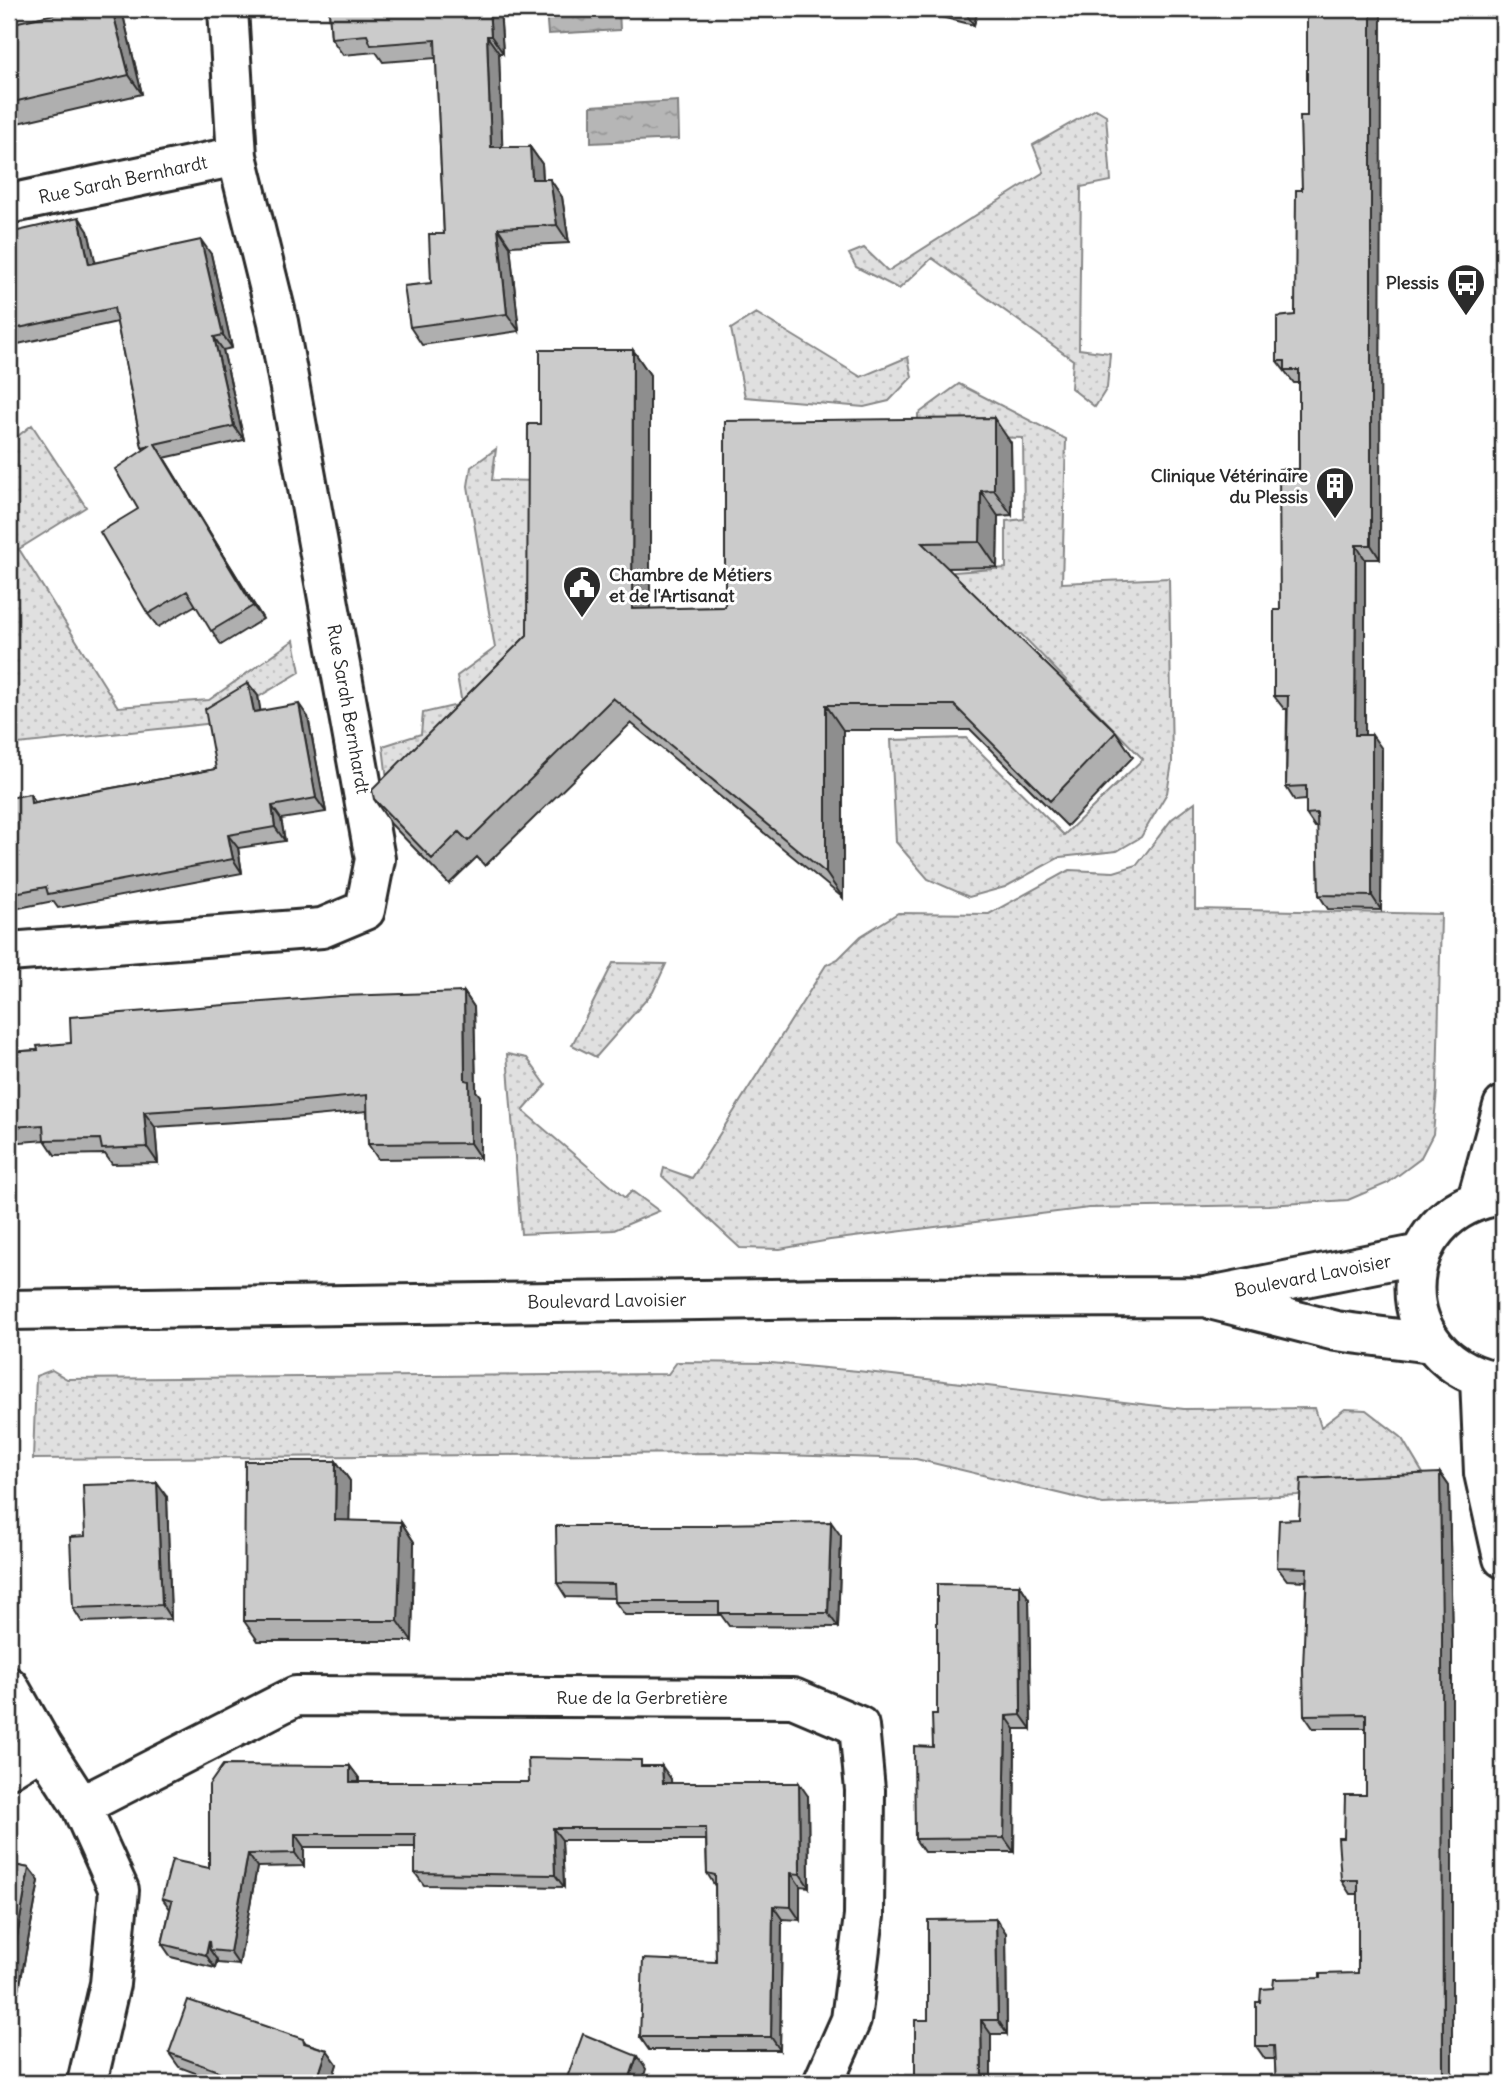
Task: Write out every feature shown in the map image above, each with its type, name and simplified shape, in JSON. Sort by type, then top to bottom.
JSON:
[{"type":"street","name":"Rue Sarah Bernhardt","points":[[9,952],[322,928],[365,910],[375,859],[278,321],[237,156],[228,9]]},
{"type":"street","name":"Rue Sarah Bernhardt","points":[[9,204],[237,156]]},
{"type":"street","points":[[1503,1106],[1490,1198],[1454,1213],[1434,1231],[1421,1254],[1414,1284],[1418,1315],[1431,1343],[1453,1365],[1492,1380],[1484,1473],[1503,1558]]},
{"type":"street","name":"Boulevard Lavoisier","points":[[9,1310],[834,1298],[1205,1297],[1421,1254]]},
{"type":"street","name":"Boulevard Lavoisier","points":[[1205,1297],[1336,1331],[1431,1343]]},
{"type":"street","points":[[9,1687],[81,1806],[120,1889],[110,1984],[87,2083]]},
{"type":"street","name":"Rue de la Gerbretière","points":[[81,1806],[296,1696],[793,1698],[859,1726],[865,1790],[864,1916],[851,2020],[823,2083]]},
{"type":"street","points":[[9,1768],[43,1747]]},
{"type":"shaded area","points":[[1096,109],[1106,115],[1111,181],[1081,187],[1079,349],[1110,353],[1107,388],[1095,407],[1071,388],[1073,360],[932,258],[899,289],[856,267],[849,254],[864,248],[888,271],[1044,172],[1033,145]]},
{"type":"shaded area","points":[[756,313],[861,377],[908,357],[912,377],[889,401],[864,407],[745,397],[731,329]]},
{"type":"shaded area","points":[[959,384],[1066,439],[1062,583],[1169,578],[1172,763],[1167,793],[1141,837],[1117,851],[1060,857],[1005,887],[969,897],[928,879],[896,842],[891,740],[966,738],[1064,835],[1143,759],[1021,634],[954,628],[954,572],[1006,568],[1006,521],[1024,519],[1023,438],[918,435],[918,414]]},
{"type":"shaded area","points":[[32,425],[86,507],[19,549],[118,707],[209,700],[294,640],[300,672],[215,723],[9,745],[9,443]]},
{"type":"shaded area","points":[[496,449],[492,480],[541,481],[538,660],[388,788],[383,746],[421,734],[423,713],[462,704],[457,676],[495,648],[468,486],[471,467]]},
{"type":"shaded area","points":[[1195,802],[1195,909],[1441,914],[1437,1090],[1433,1134],[1420,1159],[1388,1183],[1348,1200],[1268,1205],[1089,1208],[830,1240],[780,1249],[740,1248],[662,1176],[664,1168],[692,1178],[826,965],[838,959],[861,936],[898,913],[989,914],[1069,870],[1114,872],[1137,865],[1172,819]]},
{"type":"shaded area","points":[[613,963],[666,964],[653,992],[596,1057],[572,1045]]},
{"type":"shaded area","points":[[507,1054],[527,1058],[546,1085],[523,1111],[625,1198],[632,1191],[659,1211],[614,1230],[521,1234]]},
{"type":"shaded area","points":[[677,1362],[771,1363],[858,1371],[1184,1409],[1315,1408],[1321,1427],[1345,1409],[1366,1410],[1401,1437],[1425,1477],[1320,1485],[1298,1495],[1103,1504],[916,1459],[713,1453],[33,1459],[36,1376],[52,1370],[67,1379],[668,1374]]},
{"type":"water","points":[[546,9],[619,9],[620,30],[548,34]]},
{"type":"water","points":[[678,101],[679,139],[591,143],[591,106]]},
{"type":"building","points":[[69,9],[112,9],[129,75],[9,103],[9,24]]},
{"type":"building","points":[[329,9],[489,9],[491,36],[487,36],[491,147],[530,147],[532,179],[550,179],[557,225],[498,228],[507,314],[410,327],[404,286],[431,283],[429,234],[444,234],[435,40],[371,45],[367,35],[331,38]]},
{"type":"building","points":[[1307,9],[1371,9],[1371,545],[1356,545],[1355,735],[1372,735],[1372,896],[1319,895],[1317,813],[1306,814],[1306,786],[1286,787],[1288,696],[1274,696],[1274,610],[1280,610],[1279,469],[1299,469],[1299,370],[1285,370],[1285,361],[1277,361],[1277,317],[1295,315],[1296,190],[1302,190],[1300,116],[1307,116]]},
{"type":"building","points":[[79,217],[89,264],[201,240],[223,335],[214,337],[234,426],[155,444],[253,606],[211,631],[187,591],[148,614],[100,532],[138,509],[115,469],[151,445],[142,447],[114,308],[9,330],[9,233]]},
{"type":"building","points":[[540,350],[633,350],[632,609],[725,607],[725,421],[994,418],[994,490],[981,491],[980,542],[922,543],[1116,732],[1050,801],[954,705],[826,705],[826,873],[613,698],[468,841],[459,832],[432,859],[374,799],[372,790],[527,635],[528,424],[540,424]]},
{"type":"building","points":[[248,683],[254,712],[299,704],[316,798],[272,806],[275,827],[228,835],[233,859],[48,894],[46,887],[9,894],[9,798],[30,794],[31,803],[216,769],[205,709]]},
{"type":"building","points":[[464,992],[465,1080],[469,1081],[470,1143],[368,1144],[367,1095],[144,1112],[147,1147],[102,1149],[100,1139],[44,1140],[43,1125],[9,1127],[9,1052],[38,1050],[37,1046],[71,1043],[70,1017],[341,996]]},
{"type":"building","points":[[245,1461],[336,1461],[335,1520],[401,1522],[398,1621],[244,1621]]},
{"type":"building","points":[[1440,1473],[1443,2083],[1276,2083],[1274,2046],[1256,2046],[1256,2002],[1260,2002],[1261,1989],[1273,1988],[1274,1979],[1320,1978],[1320,1974],[1358,1973],[1358,1880],[1341,1880],[1338,1838],[1344,1838],[1345,1795],[1366,1795],[1366,1714],[1304,1715],[1307,1568],[1277,1567],[1279,1520],[1299,1519],[1301,1479]]},
{"type":"building","points":[[157,1483],[162,1605],[73,1608],[70,1537],[85,1536],[83,1485]]},
{"type":"building","points":[[831,1522],[828,1613],[719,1613],[719,1602],[615,1602],[614,1584],[557,1583],[556,1526],[717,1526]]},
{"type":"building","points":[[937,1584],[1020,1585],[1021,1715],[1006,1716],[1004,1838],[915,1839],[914,1746],[933,1747],[932,1714],[937,1714]]},
{"type":"building","points":[[528,1758],[641,1760],[641,1766],[662,1766],[663,1783],[799,1783],[800,1874],[791,1873],[791,1907],[773,1906],[771,2037],[640,2037],[643,1959],[716,1962],[715,1875],[707,1873],[706,1828],[553,1828],[555,1875],[415,1873],[415,1834],[295,1834],[295,1853],[248,1854],[230,1952],[210,1950],[209,1941],[206,1955],[162,1944],[172,1901],[162,1898],[172,1860],[209,1868],[209,1785],[223,1765],[350,1766],[350,1782],[529,1782]]},
{"type":"building","points":[[9,1864],[29,1868],[10,1977],[9,1977]]},
{"type":"building","points":[[996,1919],[998,2020],[981,2020],[982,2083],[915,2083],[915,2020],[928,2020],[928,1920]]},
{"type":"building","points":[[188,2000],[303,2039],[304,2043],[327,2050],[316,2083],[250,2083],[169,2053]]},
{"type":"building","points":[[583,2034],[637,2056],[628,2083],[565,2083]]},
{"type":"place","name":"Plessis","points":[[1466,317]]},
{"type":"place","name":"Clinique Vétérinaire du Plessis","points":[[1335,520]]},
{"type":"place","name":"Chambre de Métiers et de l'Artisanat","points":[[582,619]]}]
